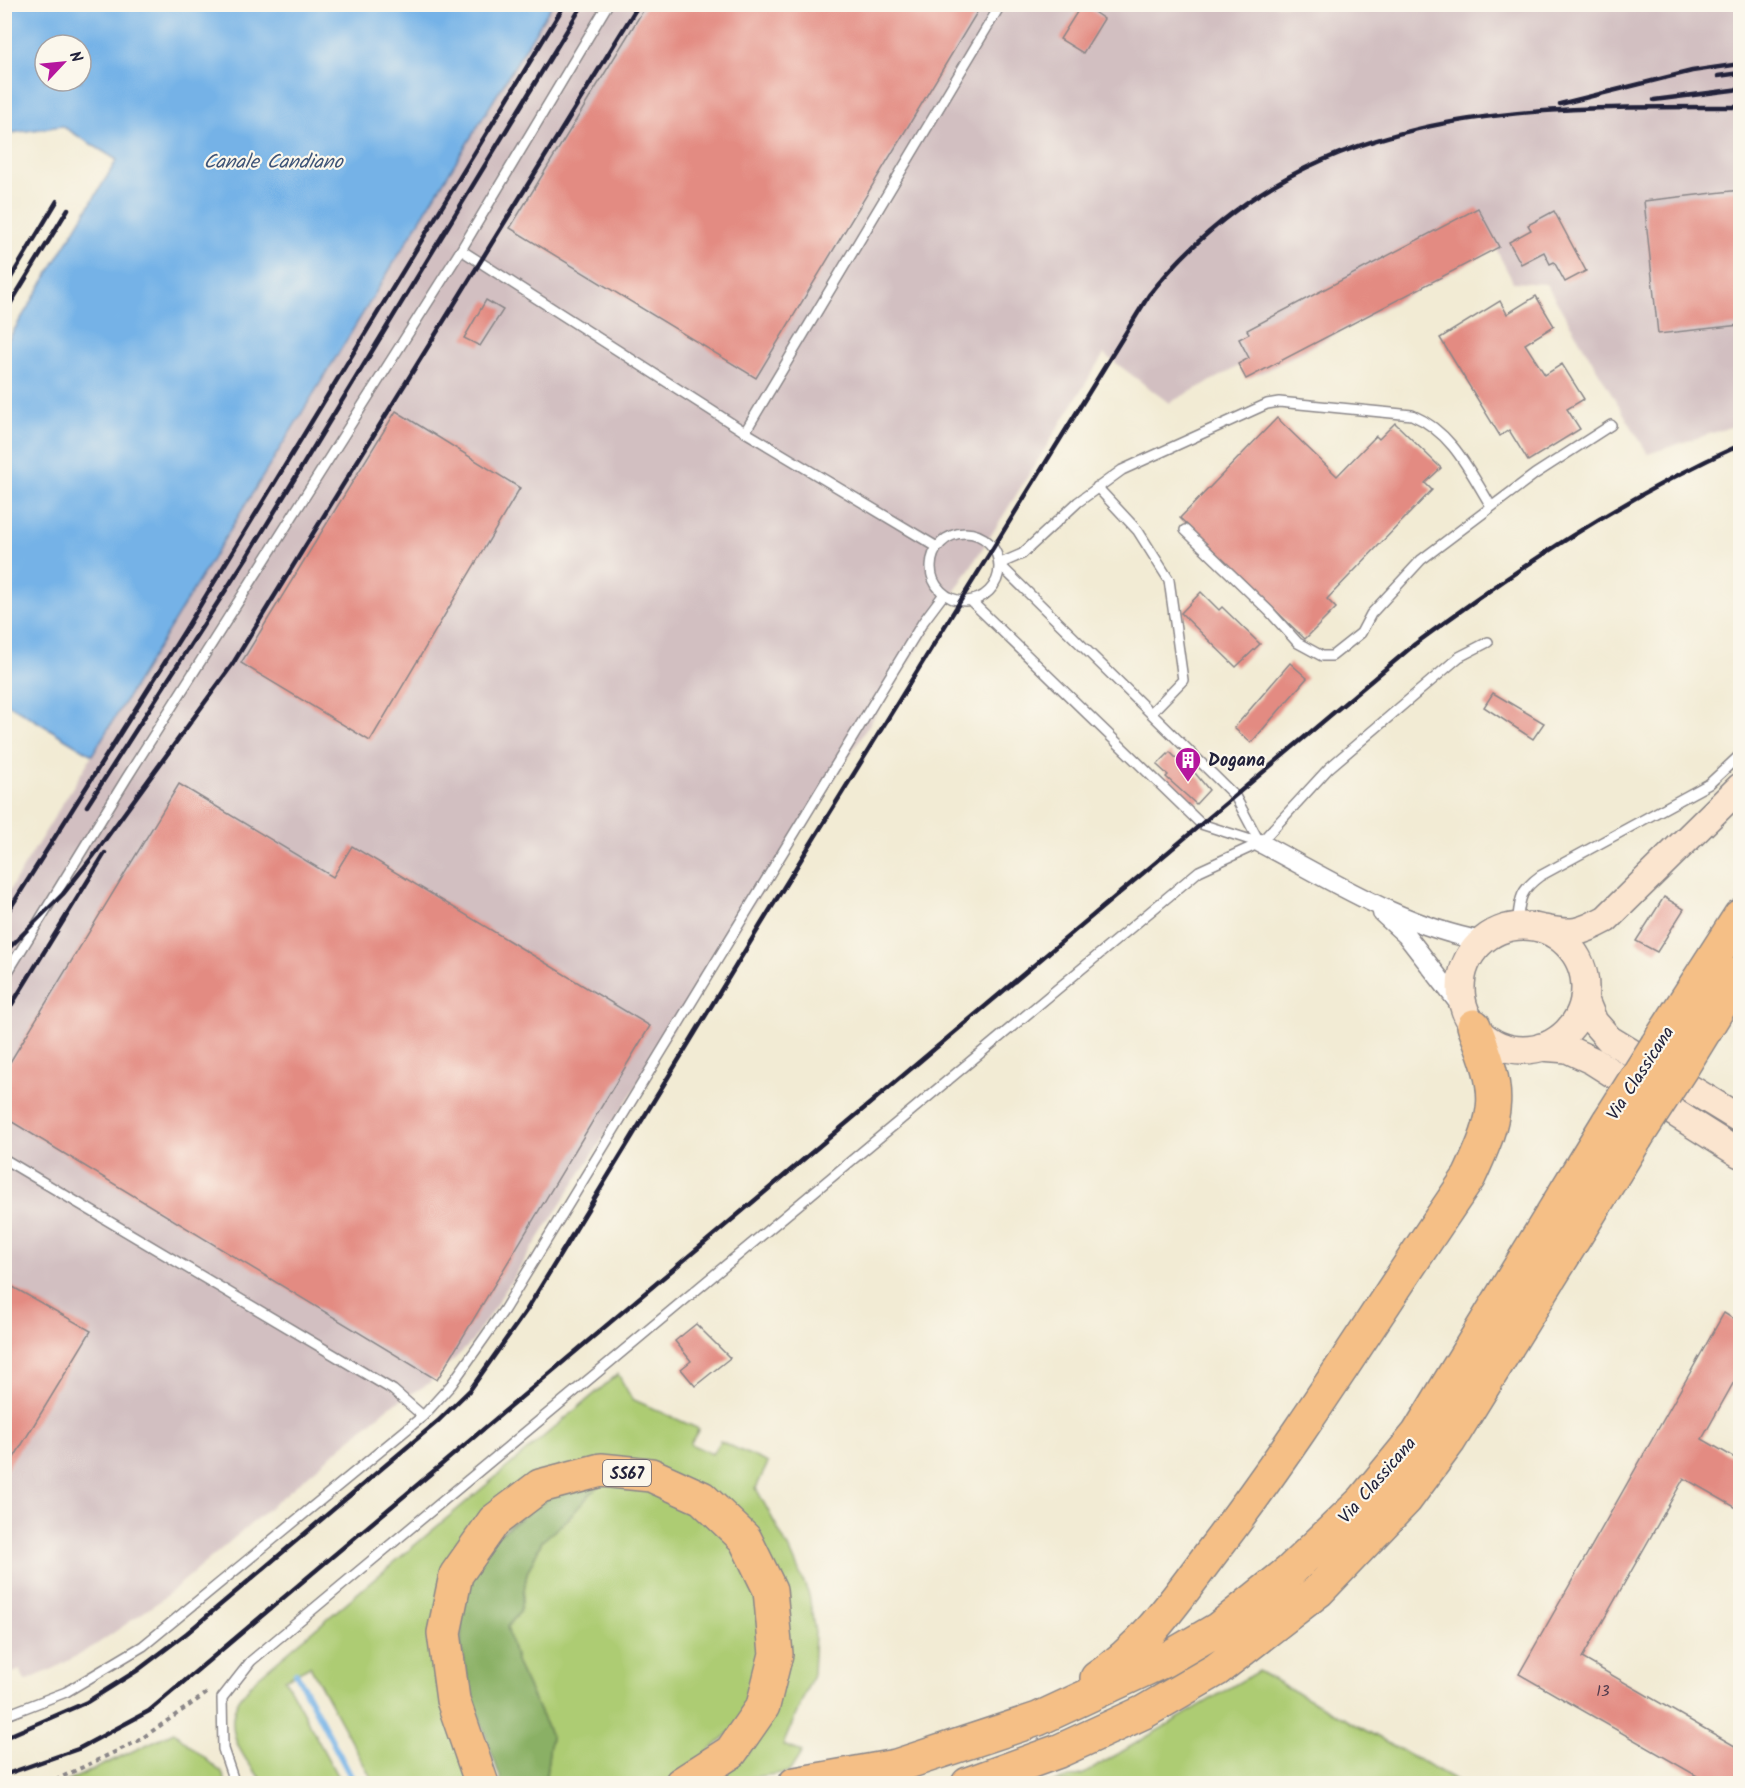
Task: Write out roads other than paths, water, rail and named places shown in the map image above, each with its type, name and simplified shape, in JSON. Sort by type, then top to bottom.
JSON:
[{"type":"highway","name":"Via Classicana","points":[[795,1784],[896,1766],[1038,1719],[1163,1661],[1218,1629],[1290,1571],[1363,1501],[1418,1434],[1609,1120],[1740,916]]},
{"type":"highway","name":"Via Classicana","points":[[968,1784],[1059,1751],[1144,1712],[1216,1670],[1318,1591],[1406,1499],[1449,1441],[1740,973]]},
{"type":"highway","points":[[944,1752],[1091,1682],[1115,1666],[1150,1634],[1260,1490],[1469,1177],[1488,1136],[1495,1104],[1491,1069],[1469,1018]]},
{"type":"highway","name":"SS67","points":[[482,1784],[453,1700],[444,1633],[456,1575],[494,1521],[540,1486],[601,1470],[651,1475],[702,1498],[745,1539],[770,1590],[776,1654],[763,1706],[731,1752],[681,1784]]},
{"type":"street","points":[[1469,1018],[1461,991],[1463,972],[1470,955],[1482,941],[1499,931],[1528,927],[1570,934],[1586,930],[1606,919],[1740,788]]},
{"type":"street","points":[[1260,843],[1370,902],[1423,926],[1482,941]]},
{"type":"street","points":[[1370,902],[1406,935],[1487,1039],[1504,1047],[1522,1050],[1541,1047],[1567,1049],[1593,1061],[1740,1154]]},
{"type":"street","points":[[1528,927],[1558,937],[1572,951],[1584,978],[1584,998],[1579,1014],[1570,1029],[1557,1040],[1541,1047]]},
{"type":"street","points":[[1584,998],[1594,1022],[1609,1039],[1740,1119]]},
{"type":"lane","points":[[4,978],[126,779],[461,250],[608,4]]},
{"type":"lane","points":[[746,432],[1001,4]]},
{"type":"lane","points":[[461,250],[746,432],[937,547]]},
{"type":"lane","points":[[999,564],[1022,554],[1097,487],[1122,470],[1267,404],[1279,402],[1412,415],[1432,423],[1454,446],[1491,506]]},
{"type":"lane","points":[[1185,530],[1269,611],[1298,643],[1322,656],[1332,656],[1361,633],[1371,614],[1421,560],[1491,506],[1611,425]]},
{"type":"lane","points":[[1097,487],[1144,538],[1169,580],[1183,680],[1151,714]]},
{"type":"lane","points":[[999,564],[995,583],[989,591],[971,601],[960,601],[944,594],[932,577],[931,567],[937,547],[955,534],[976,535],[993,548],[999,564],[1235,796],[1260,843]]},
{"type":"lane","points":[[4,1716],[66,1692],[143,1646],[423,1416],[451,1385],[504,1310],[910,642],[944,594]]},
{"type":"lane","points":[[971,601],[1201,824],[1260,843]]},
{"type":"lane","points":[[235,1784],[224,1749],[222,1698],[251,1661],[1199,871],[1260,843],[1329,768],[1459,657],[1488,642]]},
{"type":"lane","points":[[1528,927],[1520,897],[1527,885],[1709,784],[1740,755]]},
{"type":"lane","points":[[4,1159],[393,1390],[423,1416]]},
{"type":"water","name":"Canale Candiano","points":[[5,4],[552,5],[92,755],[5,702],[5,345],[117,160],[62,126],[5,134]]},
{"type":"waterway","points":[[296,1673],[355,1784]]},
{"type":"railway","points":[[4,918],[184,632],[565,4]]},
{"type":"railway","points":[[87,806],[247,557],[583,4]]},
{"type":"railway","points":[[4,953],[63,894],[94,855],[232,665],[639,4]]},
{"type":"railway","points":[[1560,104],[1692,71],[1740,64]]},
{"type":"railway","points":[[1718,76],[1740,73]]},
{"type":"railway","points":[[1654,100],[1740,89]]},
{"type":"railway","points":[[4,1738],[87,1702],[138,1670],[187,1633],[438,1421],[470,1390],[526,1311],[1149,295],[1209,232],[1274,185],[1344,151],[1418,129],[1495,116],[1575,109],[1740,107]]},
{"type":"railway","points":[[4,289],[57,201]]},
{"type":"railway","points":[[4,314],[68,209]]},
{"type":"railway","points":[[4,1775],[78,1749],[149,1711],[1415,644],[1493,588],[1573,535],[1655,487],[1740,445]]},
{"type":"railway","points":[[4,1017],[105,853]]},
{"type":"place","name":"Dogana","points":[[1188,783]]}]
